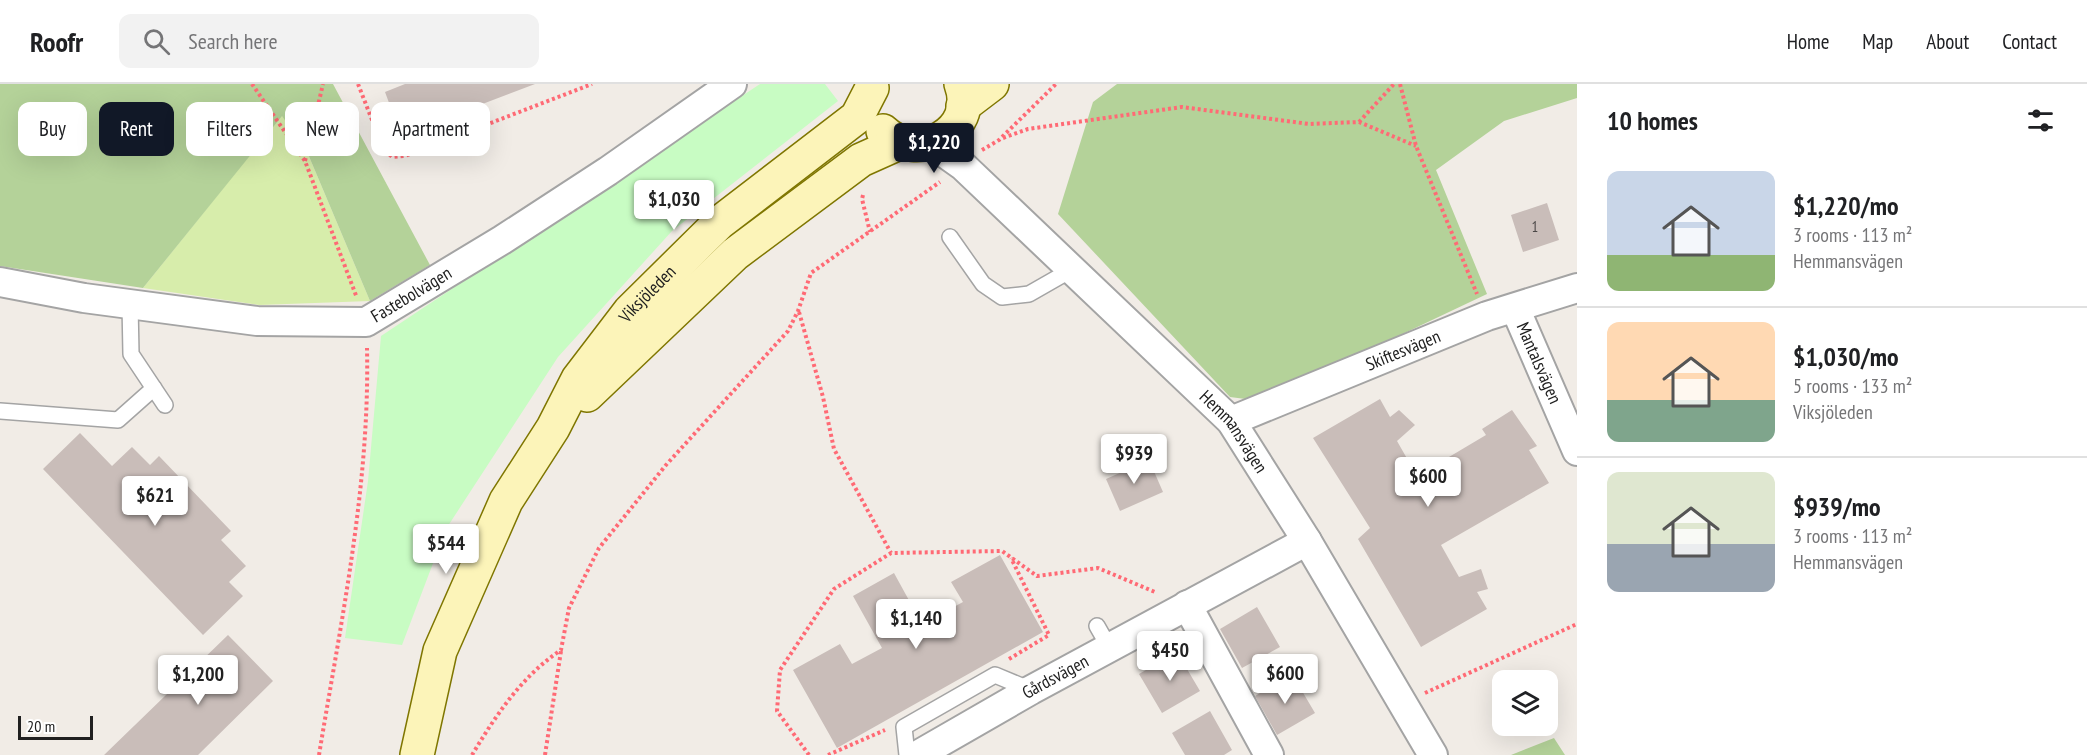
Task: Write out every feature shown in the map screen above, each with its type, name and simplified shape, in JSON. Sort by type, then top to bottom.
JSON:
[{"type":"main road","points":[[873,86],[872,111],[878,126],[899,143],[933,160],[952,130],[961,103],[992,84]]},
{"type":"main road","name":"Viksjöleden","points":[[417,755],[440,651],[506,501],[553,428],[578,379],[630,311],[718,223],[857,117],[873,86]]},
{"type":"main road","name":"Viksjöleden","points":[[553,428],[735,254],[861,160],[899,143]]},
{"type":"street","name":"Fastebolvägen","points":[[0,282],[130,304],[257,321],[366,322],[502,240],[608,171],[732,84]]},
{"type":"street","points":[[952,174],[961,103]]},
{"type":"street","name":"Hemmansvägen","points":[[933,160],[1071,270],[1130,322],[1231,421],[1307,541],[1433,755]]},
{"type":"street","name":"Skiftesvägen","points":[[1231,421],[1487,316],[1577,288]]},
{"type":"street","name":"Mantalsvägen","points":[[1515,308],[1577,451]]},
{"type":"street","name":"Gårdsvägen","points":[[919,754],[1031,690],[1103,637],[1187,605],[1307,541]]},
{"type":"street","points":[[1187,605],[1269,755]]},
{"type":"lane","points":[[950,237],[983,284],[1002,297],[1029,294],[1071,270]]},
{"type":"lane","points":[[130,304],[131,354],[165,405]]},
{"type":"lane","points":[[0,411],[118,420],[153,388]]},
{"type":"lane","points":[[919,754],[904,727],[995,675],[1031,690]]},
{"type":"path","points":[[252,84],[305,161],[366,322],[368,402],[353,542],[319,755]]},
{"type":"path","points":[[305,161],[323,84]]},
{"type":"path","points":[[358,84],[382,148],[392,157],[405,156],[592,84]]},
{"type":"path","points":[[1359,122],[1394,84]]},
{"type":"path","points":[[1400,84],[1416,146],[1487,316]]},
{"type":"path","points":[[999,140],[1028,129],[1182,106],[1309,124],[1359,122],[1416,146]]},
{"type":"path","points":[[933,160],[952,174]]},
{"type":"path","points":[[864,191],[862,199],[870,232]]},
{"type":"path","points":[[545,755],[569,608],[599,548],[666,465],[788,332],[811,273]]},
{"type":"path","points":[[798,311],[823,396],[834,449],[891,553]]},
{"type":"path","points":[[809,755],[777,711],[780,670],[834,590],[891,553],[1002,551],[1037,576],[1098,568],[1187,605]]},
{"type":"path","points":[[995,675],[1010,658],[1050,635],[1011,557]]},
{"type":"path","points":[[1402,703],[1577,624]]},
{"type":"path","points":[[472,755],[496,714],[540,664],[561,650]]},
{"type":"path","points":[[828,755],[884,730],[904,727]]},
{"type":"green space","points":[[0,84],[333,84],[343,102],[285,102],[285,120],[282,116],[273,127],[273,102],[186,102],[186,156],[250,156],[143,288],[0,266]]},
{"type":"green space","points":[[760,84],[825,84],[838,101],[672,231],[558,357],[446,529],[402,645],[345,638],[368,481],[381,336]]},
{"type":"green space","points":[[1117,84],[1577,84],[1577,98],[1504,121],[1436,170],[1487,294],[1261,401],[1230,397],[1058,214],[1093,102]]},
{"type":"green space","points":[[282,115],[285,120],[285,156],[309,156],[370,301],[259,305],[143,288],[249,156],[273,156],[273,126]]},
{"type":"green space","points":[[359,133],[430,265],[370,301],[309,156],[359,156]]},
{"type":"green space","points":[[1554,738],[1565,755],[1511,755]]},
{"type":"building","points":[[405,84],[535,84],[488,102],[389,102],[385,92]]},
{"type":"building","points":[[1547,203],[1559,240],[1523,252],[1511,215]]},
{"type":"building","points":[[1380,399],[1390,417],[1399,410],[1415,425],[1397,441],[1417,476],[1486,435],[1482,429],[1512,410],[1537,446],[1529,450],[1549,483],[1441,545],[1459,577],[1481,569],[1488,589],[1477,592],[1487,609],[1421,647],[1358,539],[1370,528],[1313,438]]},
{"type":"building","points":[[80,433],[112,466],[132,447],[150,465],[159,456],[231,531],[221,540],[246,566],[229,582],[243,596],[203,635],[43,469]]},
{"type":"building","points":[[1149,460],[1163,492],[1120,511],[1106,479]]},
{"type":"building","points":[[1000,555],[1043,632],[837,748],[793,670],[840,644],[852,664],[882,648],[853,596],[894,573],[922,624],[963,602],[951,582]]},
{"type":"building","points":[[1257,607],[1280,647],[1242,668],[1220,629]]},
{"type":"building","points":[[228,635],[273,681],[198,755],[104,755]]},
{"type":"building","points":[[1177,652],[1200,691],[1162,713],[1139,674]]},
{"type":"building","points":[[1292,674],[1315,713],[1277,735],[1255,696]]},
{"type":"building","points":[[1210,711],[1232,750],[1224,755],[1185,755],[1172,733]]}]
